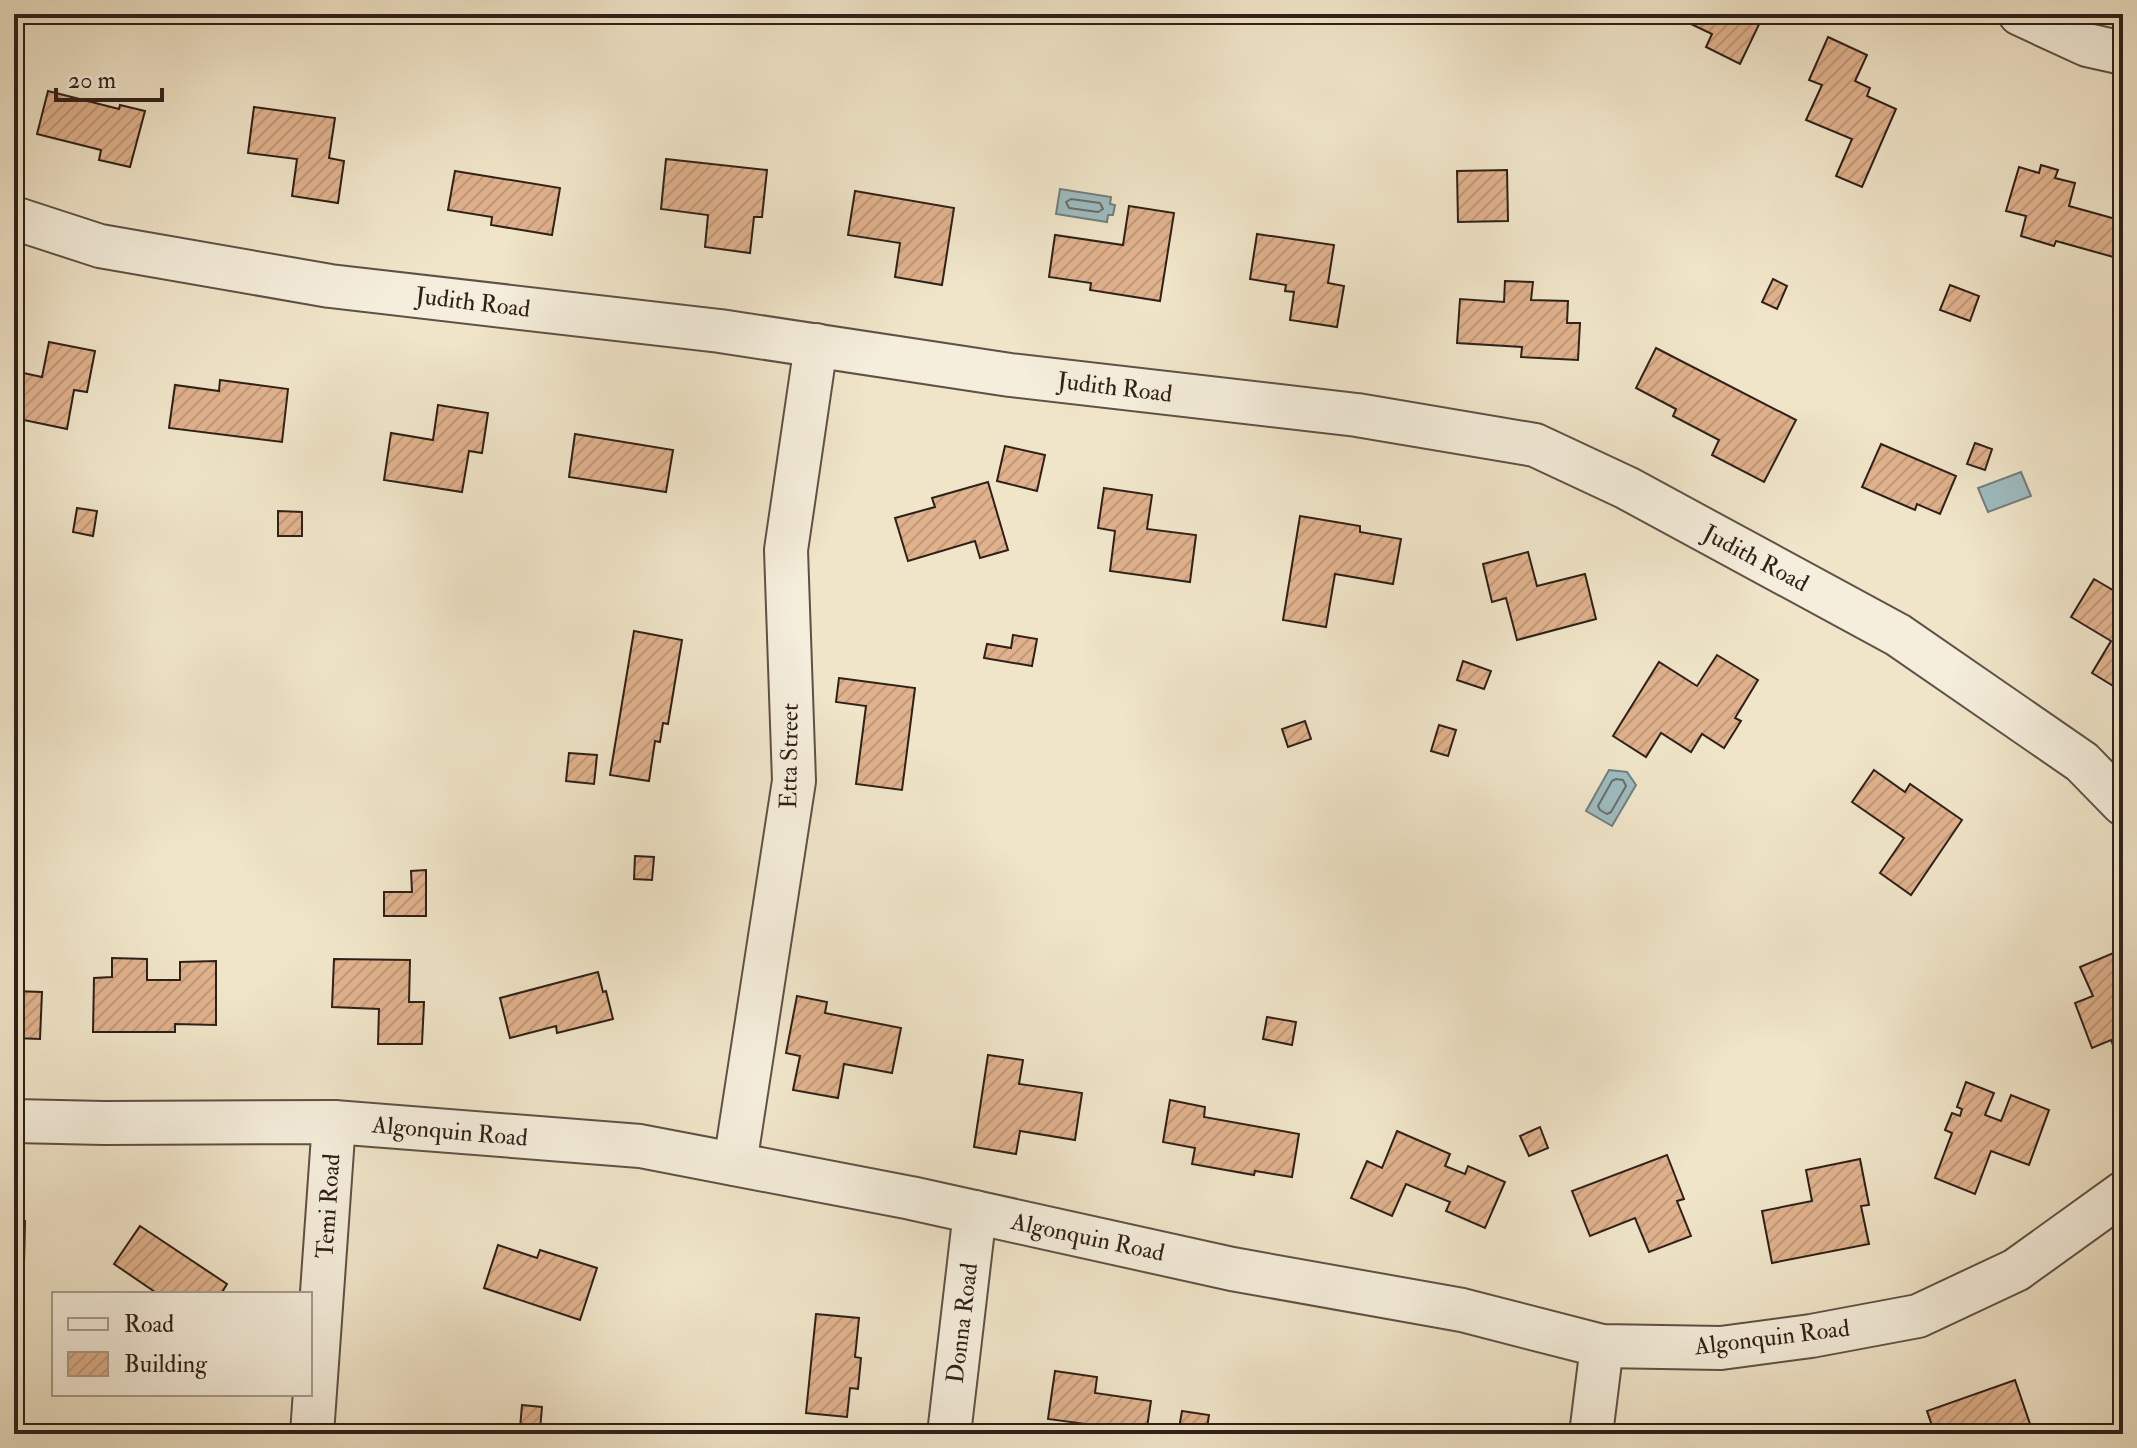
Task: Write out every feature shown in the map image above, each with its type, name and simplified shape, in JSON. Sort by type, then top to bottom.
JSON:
[{"type":"street","points":[[2020,14],[2087,45],[2123,53]]},
{"type":"street","name":"Judith Road","points":[[14,218],[100,246],[330,286],[720,331],[1010,375],[1357,415],[1535,445],[1627,488],[1898,635],[2082,762],[2123,804]]},
{"type":"street","name":"Etta Street","points":[[735,1164],[794,781],[786,550],[816,345]]},
{"type":"street","name":"Algonquin Road","points":[[14,1121],[334,1122],[640,1146],[975,1212],[1232,1269],[1462,1310],[1602,1346],[1721,1348],[1811,1336],[1918,1316],[2016,1270],[2123,1193]]},
{"type":"street","name":"Temi Road","points":[[312,1434],[334,1122]]},
{"type":"street","name":"Donna Road","points":[[949,1434],[975,1212]]},
{"type":"street","points":[[1591,1434],[1602,1346]]},
{"type":"water","points":[[1060,189],[1111,197],[1110,204],[1115,205],[1113,215],[1108,215],[1107,222],[1056,214]]},
{"type":"water","points":[[2021,472],[2031,496],[1988,512],[1978,488]]},
{"type":"water","points":[[1609,770],[1627,772],[1636,785],[1612,826],[1586,811]]},
{"type":"building","points":[[1670,14],[1764,14],[1740,64],[1706,47],[1712,34]]},
{"type":"building","points":[[1828,37],[1867,55],[1855,81],[1870,88],[1867,96],[1896,109],[1862,187],[1836,176],[1852,139],[1806,120],[1822,85],[1809,80]]},
{"type":"building","points":[[48,91],[119,109],[120,105],[145,111],[130,167],[99,160],[101,150],[37,134]]},
{"type":"building","points":[[254,107],[335,118],[329,158],[344,161],[338,203],[292,196],[297,159],[248,153]]},
{"type":"building","points":[[666,159],[767,170],[762,217],[754,217],[750,253],[705,247],[708,215],[661,209]]},
{"type":"building","points":[[2041,165],[2058,170],[2055,178],[2075,183],[2069,206],[2123,221],[2123,238],[2117,258],[2056,241],[2054,246],[2021,236],[2026,216],[2006,211],[2019,167],[2039,173]]},
{"type":"building","points":[[1507,170],[1508,221],[1458,222],[1457,171]]},
{"type":"building","points":[[455,171],[560,188],[552,235],[491,225],[492,217],[448,210]]},
{"type":"building","points":[[855,191],[954,208],[942,285],[895,277],[900,243],[848,235]]},
{"type":"building","points":[[1129,206],[1174,213],[1160,301],[1090,290],[1091,283],[1049,277],[1055,235],[1123,245]]},
{"type":"building","points":[[1257,234],[1334,245],[1328,283],[1344,286],[1337,327],[1290,320],[1294,292],[1285,291],[1286,285],[1250,279]]},
{"type":"building","points":[[1773,279],[1787,286],[1777,309],[1762,302]]},
{"type":"building","points":[[1505,281],[1533,282],[1531,300],[1568,301],[1567,323],[1580,323],[1578,360],[1521,357],[1522,347],[1457,343],[1460,299],[1504,302]]},
{"type":"building","points":[[1950,285],[1979,296],[1970,321],[1940,310]]},
{"type":"building","points":[[49,342],[95,351],[87,392],[74,390],[67,429],[14,418],[14,371],[42,377]]},
{"type":"building","points":[[1656,348],[1796,420],[1764,482],[1712,455],[1719,440],[1673,416],[1676,409],[1636,388]]},
{"type":"building","points":[[220,380],[288,389],[282,442],[169,428],[175,385],[219,391]]},
{"type":"building","points":[[438,405],[488,413],[482,453],[469,451],[462,492],[384,480],[391,433],[433,440]]},
{"type":"building","points":[[575,434],[673,450],[666,492],[569,477]]},
{"type":"building","points":[[1975,443],[1992,449],[1985,470],[1967,464]]},
{"type":"building","points":[[1881,444],[1956,476],[1940,514],[1917,504],[1915,510],[1862,487]]},
{"type":"building","points":[[1005,446],[1045,455],[1037,491],[997,481]]},
{"type":"building","points":[[988,482],[1008,550],[980,558],[975,541],[908,561],[895,518],[935,507],[932,498]]},
{"type":"building","points":[[1104,488],[1152,495],[1147,529],[1196,535],[1190,582],[1110,571],[1115,531],[1098,528]]},
{"type":"building","points":[[77,508],[97,511],[93,536],[73,532]]},
{"type":"building","points":[[278,511],[302,512],[302,536],[278,536]]},
{"type":"building","points":[[1300,516],[1360,526],[1360,532],[1401,539],[1393,584],[1335,574],[1326,627],[1283,620]]},
{"type":"building","points":[[1528,552],[1537,586],[1585,574],[1596,619],[1517,640],[1506,598],[1492,602],[1483,564]]},
{"type":"building","points":[[2094,579],[2123,596],[2123,692],[2092,673],[2111,641],[2071,617]]},
{"type":"building","points":[[634,631],[682,640],[668,724],[663,723],[660,742],[655,741],[649,781],[610,775]]},
{"type":"building","points":[[1013,635],[1037,639],[1032,666],[984,658],[987,644],[1011,648]]},
{"type":"building","points":[[1717,655],[1758,680],[1735,718],[1741,721],[1724,748],[1702,734],[1691,752],[1661,733],[1646,757],[1613,736],[1659,662],[1697,686]]},
{"type":"building","points":[[1463,661],[1491,671],[1484,689],[1457,680]]},
{"type":"building","points":[[839,678],[915,688],[902,790],[856,784],[866,706],[836,702]]},
{"type":"building","points":[[1305,721],[1311,739],[1288,747],[1282,729]]},
{"type":"building","points":[[1439,725],[1456,730],[1448,756],[1431,751]]},
{"type":"building","points":[[569,753],[597,755],[594,784],[566,781]]},
{"type":"building","points":[[1874,770],[1905,792],[1910,784],[1962,820],[1911,895],[1880,873],[1904,838],[1852,802]]},
{"type":"building","points":[[635,856],[654,857],[652,880],[634,879]]},
{"type":"building","points":[[426,870],[426,916],[384,916],[384,892],[412,892],[411,871]]},
{"type":"building","points":[[2123,949],[2122,1068],[2111,1040],[2092,1048],[2075,1003],[2093,996],[2080,967]]},
{"type":"building","points":[[112,958],[147,959],[147,980],[180,980],[180,962],[216,961],[216,1025],[175,1024],[175,1032],[93,1032],[94,978],[112,977]]},
{"type":"building","points":[[334,959],[410,960],[409,1002],[424,1002],[422,1044],[378,1044],[379,1009],[332,1007]]},
{"type":"building","points":[[598,972],[613,1019],[557,1033],[556,1026],[510,1038],[500,998]]},
{"type":"building","points":[[14,991],[42,992],[40,1039],[14,1038]]},
{"type":"building","points":[[797,996],[827,1002],[825,1013],[901,1028],[892,1073],[844,1064],[838,1098],[793,1090],[800,1056],[786,1053]]},
{"type":"building","points":[[1267,1017],[1296,1022],[1292,1045],[1263,1039]]},
{"type":"building","points":[[988,1055],[1023,1060],[1019,1084],[1082,1093],[1075,1140],[1020,1131],[1016,1154],[974,1147]]},
{"type":"building","points":[[1966,1082],[1994,1093],[1985,1115],[2001,1121],[2011,1095],[2049,1110],[2029,1165],[1991,1151],[1975,1194],[1935,1178],[1952,1133],[1945,1130],[1952,1113],[1960,1116],[1962,1109],[1957,1107]]},
{"type":"building","points":[[1170,1100],[1205,1107],[1204,1117],[1299,1134],[1292,1177],[1255,1171],[1254,1175],[1192,1164],[1195,1148],[1163,1142]]},
{"type":"building","points":[[1540,1127],[1548,1148],[1529,1156],[1520,1136]]},
{"type":"building","points":[[1397,1131],[1450,1154],[1445,1166],[1465,1174],[1468,1166],[1505,1182],[1485,1228],[1446,1211],[1450,1202],[1406,1184],[1392,1216],[1351,1198],[1367,1161],[1382,1168]]},
{"type":"building","points":[[1667,1155],[1684,1199],[1677,1201],[1691,1236],[1649,1252],[1635,1218],[1590,1236],[1572,1191]]},
{"type":"building","points":[[1860,1159],[1869,1205],[1861,1206],[1869,1244],[1772,1263],[1762,1211],[1812,1201],[1806,1170]]},
{"type":"building","points":[[14,1220],[25,1221],[24,1264],[14,1264]]},
{"type":"building","points":[[140,1226],[227,1284],[222,1292],[155,1292],[114,1264]]},
{"type":"building","points":[[498,1245],[537,1258],[540,1250],[597,1268],[580,1320],[484,1288]]},
{"type":"building","points":[[816,1314],[859,1318],[855,1357],[861,1358],[858,1389],[850,1388],[847,1417],[806,1413]]},
{"type":"building","points":[[1055,1371],[1097,1377],[1095,1393],[1151,1401],[1146,1434],[1084,1434],[1086,1424],[1048,1419]]},
{"type":"building","points":[[2015,1380],[2030,1424],[2002,1434],[1935,1434],[1927,1411]]},
{"type":"building","points":[[522,1405],[542,1407],[540,1430],[520,1428]]},
{"type":"building","points":[[1182,1411],[1209,1415],[1206,1434],[1178,1434]]}]
